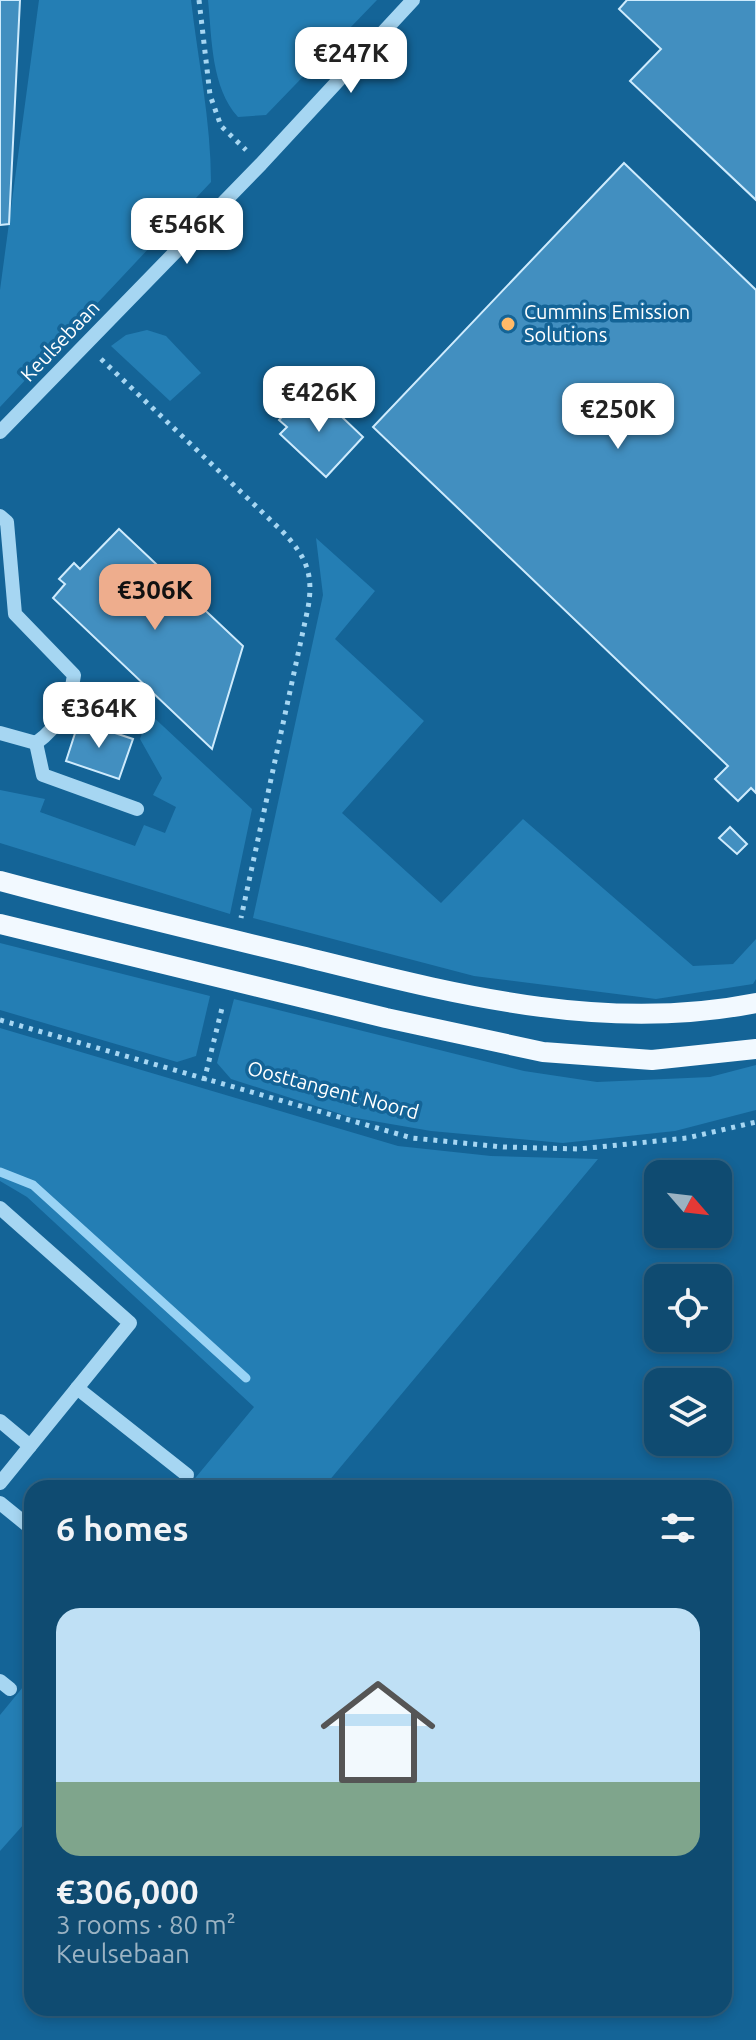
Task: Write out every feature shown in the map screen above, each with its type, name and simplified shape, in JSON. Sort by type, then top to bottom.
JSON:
[{"type":"main road","points":[[0,881],[395,979],[519,1005],[611,1016],[687,1014],[756,1003]]},
{"type":"main road","points":[[0,924],[430,1028],[543,1052],[652,1060],[756,1049]]},
{"type":"street","name":"Keulsebaan","points":[[0,432],[261,164],[413,0]]},
{"type":"street","points":[[0,516],[7,522],[5,585],[15,614],[74,675],[70,702],[50,733],[36,743]]},
{"type":"street","points":[[0,733],[36,743]]},
{"type":"street","points":[[36,743],[43,775],[137,809]]},
{"type":"street","points":[[0,1208],[130,1323],[0,1483]]},
{"type":"street","points":[[77,1388],[187,1475]]},
{"type":"street","points":[[0,1421],[30,1446]]},
{"type":"street","points":[[0,1503],[24,1522]]},
{"type":"path","points":[[199,0],[210,95],[221,126],[261,164]]},
{"type":"path","points":[[87,343],[282,531],[304,555],[309,568],[312,588],[241,919]]},
{"type":"path","points":[[204,1081],[223,1003]]},
{"type":"path","name":"Oosttangent Noord","points":[[0,1020],[204,1081],[412,1138],[503,1147],[579,1149],[687,1138],[756,1122]]},
{"type":"shaded area","points":[[39,0],[191,0],[207,114],[211,182],[0,407],[0,290]]},
{"type":"shaded area","points":[[208,0],[377,0],[266,115],[238,117],[222,92],[218,77]]},
{"type":"shaded area","points":[[147,330],[166,336],[201,373],[170,401],[111,346],[126,335]]},
{"type":"shaded area","points":[[316,538],[375,591],[335,639],[424,721],[342,813],[441,903],[523,819],[693,966],[733,964],[756,939],[756,979],[753,984],[656,999],[474,976],[253,918],[323,595]]},
{"type":"shaded area","points":[[149,713],[252,809],[230,914],[0,843],[0,790],[45,799],[40,812],[135,846],[144,825],[165,833],[176,807],[153,795],[162,778],[140,739]]},
{"type":"shaded area","points":[[0,943],[210,996],[196,1056],[177,1062],[0,1010]]},
{"type":"shaded area","points":[[234,999],[524,1071],[597,1082],[710,1077],[756,1065],[756,1110],[675,1131],[563,1143],[431,1131],[350,1117],[231,1079],[217,1063]]},
{"type":"shaded area","points":[[0,1028],[398,1146],[491,1156],[598,1159],[330,1480],[194,1480],[254,1407],[27,1197],[0,1181]]},
{"type":"shaded area","points":[[24,1686],[24,1824],[0,1851],[0,1715]]},
{"type":"building","points":[[0,0],[20,0],[9,224],[0,225]]},
{"type":"building","points":[[627,0],[756,0],[756,200],[630,81],[661,49],[619,9]]},
{"type":"building","points":[[624,163],[756,290],[756,793],[751,788],[738,801],[715,779],[728,766],[373,427]]},
{"type":"building","points":[[318,394],[363,437],[326,477],[280,434],[287,427],[279,420],[299,400],[306,407]]},
{"type":"building","points":[[119,529],[243,646],[212,749],[53,598],[65,584],[59,579],[74,563],[80,569]]},
{"type":"building","points":[[79,721],[133,739],[119,779],[66,761]]},
{"type":"building","points":[[730,827],[747,844],[737,854],[719,838]]},
{"type":"waterway","points":[[0,1172],[33,1185],[246,1378]]},
{"type":"place","name":"Cummins Emission Solutions","points":[[508,324]]}]
